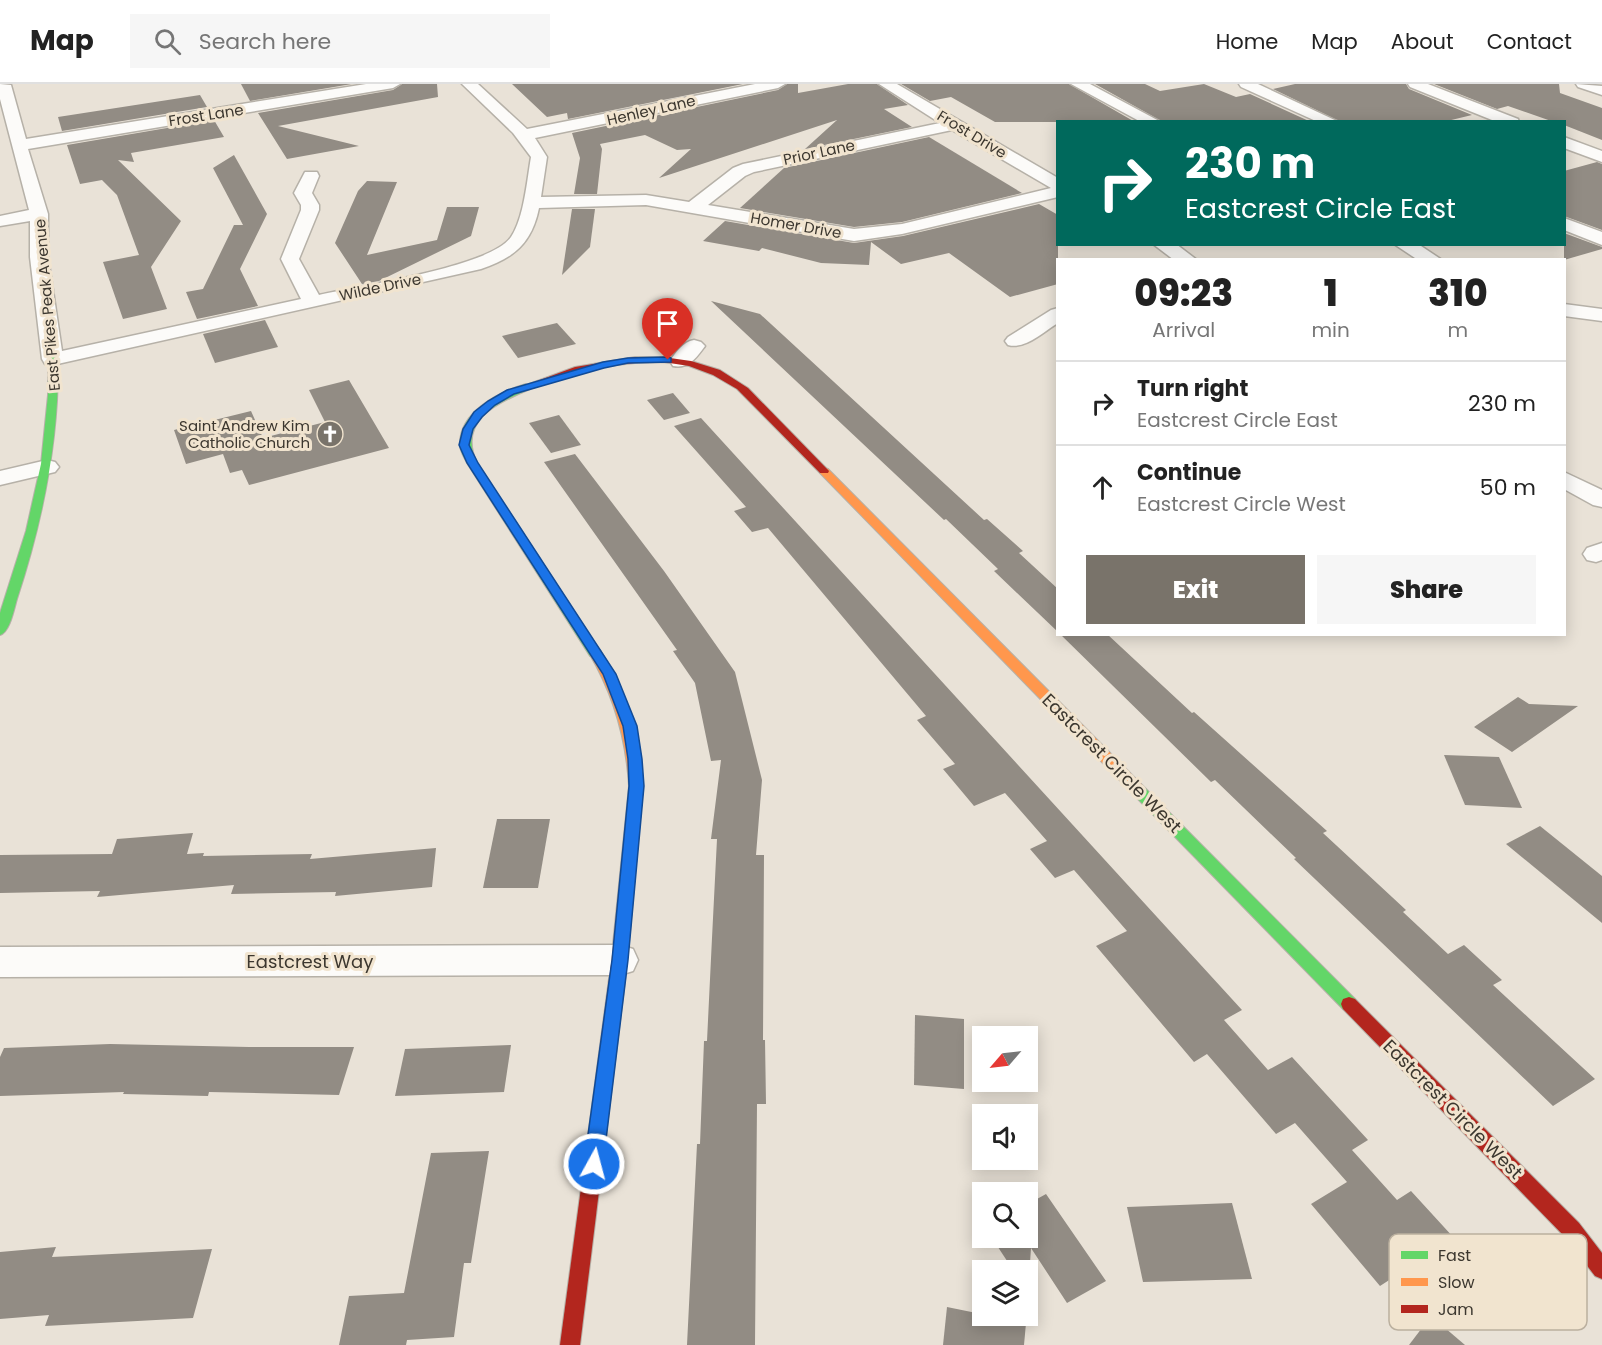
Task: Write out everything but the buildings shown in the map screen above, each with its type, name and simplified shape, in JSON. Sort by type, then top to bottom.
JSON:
[{"type":"street","name":"Frost Lane","points":[[20,145],[393,84]]},
{"type":"street","name":"Wilde Drive","points":[[53,359],[459,270],[494,257],[517,242],[522,234],[530,203],[539,157],[537,150],[470,84]]},
{"type":"street","name":"Henley Lane","points":[[523,135],[778,84]]},
{"type":"street","name":"Frost Drive","points":[[886,84],[1056,184]]},
{"type":"street","points":[[1078,84],[1150,120]]},
{"type":"street","points":[[1246,84],[1327,120]]},
{"type":"street","points":[[1415,84],[1507,120]]},
{"type":"street","points":[[1583,84],[1602,91]]},
{"type":"street","name":"East Pikes Peak Avenue","points":[[0,631],[22,570],[48,467],[55,386],[39,257],[39,214],[32,196],[5,85]]},
{"type":"street","name":"Prior Lane","points":[[694,207],[739,172],[749,168],[956,124]]},
{"type":"street","points":[[1566,143],[1602,157]]},
{"type":"street","points":[[311,176],[303,193],[310,205],[310,210],[290,259],[312,301]]},
{"type":"street","name":"Homer Drive","points":[[530,203],[629,200],[694,207],[836,232],[872,234],[1056,192]]},
{"type":"street","points":[[0,221],[39,214]]},
{"type":"street","points":[[1566,224],[1602,239]]},
{"type":"street","points":[[1165,246],[1185,258]]},
{"type":"street","points":[[1407,246],[1429,258]]},
{"type":"street","points":[[1566,310],[1596,317]]},
{"type":"street","points":[[1016,341],[1056,315]]},
{"type":"street","name":"Eastcrest Circle West","points":[[570,1345],[620,960],[636,786],[635,759],[630,726],[609,674],[472,463],[464,445],[468,429],[478,415],[492,403],[511,392],[572,373],[628,360],[688,354],[742,388],[1575,1234]]},
{"type":"street","points":[[0,478],[48,467]]},
{"type":"street","points":[[1566,480],[1602,501]]},
{"type":"street","name":"Eastcrest Way","points":[[0,962],[620,960]]},
{"type":"street","name":"Eastcrest Circle West","points":[[1587,1250],[1602,1269]]},
{"type":"traffic: fast","points":[[0,631],[32,531],[40,497],[51,430],[53,359]]},
{"type":"traffic: fast","points":[[526,387],[495,401],[477,415],[466,434],[466,450],[472,463],[595,653]]},
{"type":"traffic: fast","points":[[1138,790],[1349,1004]]},
{"type":"traffic: slow","points":[[824,471],[1138,790]]},
{"type":"traffic: slow","points":[[595,653],[613,685],[626,716],[635,767],[636,786],[619,964]]},
{"type":"traffic: jam","points":[[526,387],[578,369],[607,363],[663,359],[691,364],[717,372],[741,387],[824,471]]},
{"type":"traffic: jam","points":[[570,1345],[619,964]]},
{"type":"traffic: jam","points":[[1349,1004],[1575,1234]]},
{"type":"traffic: jam","points":[[1587,1250],[1602,1269]]},
{"type":"place","name":"Saint Andrew Kim Catholic Church","points":[[330,434]]},
{"type":"route","points":[[594,1164],[620,960],[636,786],[630,726],[609,674],[472,463],[464,445],[468,429],[478,415],[492,403],[511,392],[552,378],[603,365],[628,360],[668,360]]}]
